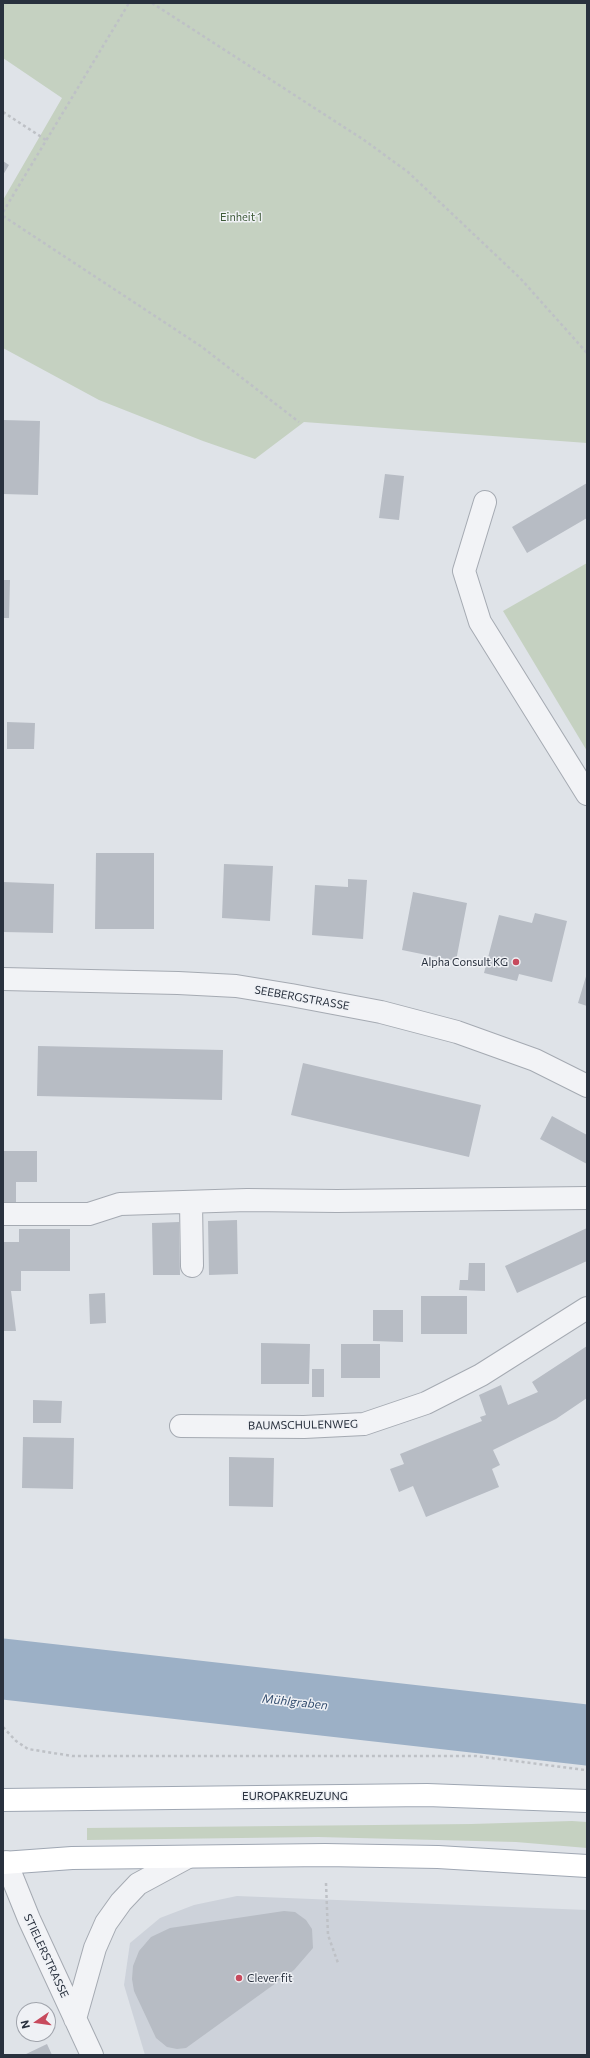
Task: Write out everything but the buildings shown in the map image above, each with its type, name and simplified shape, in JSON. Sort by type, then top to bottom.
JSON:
[{"type":"main road","name":"EUROPAKREUZUNG","points":[[3,1800],[427,1795],[587,1800]]},
{"type":"main road","points":[[4,1860],[325,1856],[438,1858],[587,1866]]},
{"type":"street","points":[[485,502],[464,571],[480,622],[587,794]]},
{"type":"street","name":"SEEBERGSTRASSE","points":[[3,979],[178,983],[236,986],[291,995],[381,1012],[457,1032],[535,1060],[587,1086]]},
{"type":"street","points":[[3,1214],[89,1214],[120,1204],[247,1200],[337,1201],[587,1198]]},
{"type":"street","points":[[191,1202],[192,1266]]},
{"type":"street","name":"BAUMSCHULENWEG","points":[[181,1426],[304,1427],[364,1424],[426,1403],[481,1375],[587,1308]]},
{"type":"street","points":[[75,2019],[94,1948],[106,1922],[121,1902],[138,1884],[188,1857]]},
{"type":"street","name":"STIELERSTRASSE","points":[[4,1860],[29,1919],[92,2055]]},
{"type":"path","points":[[3,212],[129,3]]},
{"type":"path","points":[[152,3],[364,140],[408,172],[520,278],[587,354]]},
{"type":"path","points":[[3,112],[46,140]]},
{"type":"path","points":[[3,216],[202,347],[299,422]]},
{"type":"path","points":[[3,1727],[16,1741],[28,1749],[72,1756],[476,1756],[587,1770]]},
{"type":"path","points":[[325,1856],[328,1935],[338,1963]]},
{"type":"shaded area","points":[[237,1896],[587,1910],[587,2055],[145,2055],[124,1985],[130,1943],[160,1918],[194,1905]]},
{"type":"green space","name":"Einheit 1","points":[[3,3],[587,3],[587,443],[304,422],[255,459],[203,441],[99,400],[3,348],[3,200],[62,98],[3,58]]},
{"type":"green space","points":[[587,563],[587,751],[503,611]]},
{"type":"green space","points":[[572,1821],[587,1822],[587,1848],[516,1842],[318,1837],[87,1840],[87,1828],[471,1824]]},
{"type":"waterway","name":"Mühlgraben","points":[[3,1669],[587,1735]]},
{"type":"place","name":"Alpha Consult KG","points":[[516,962]]},
{"type":"place","name":"Clever fit","points":[[239,1978]]}]
